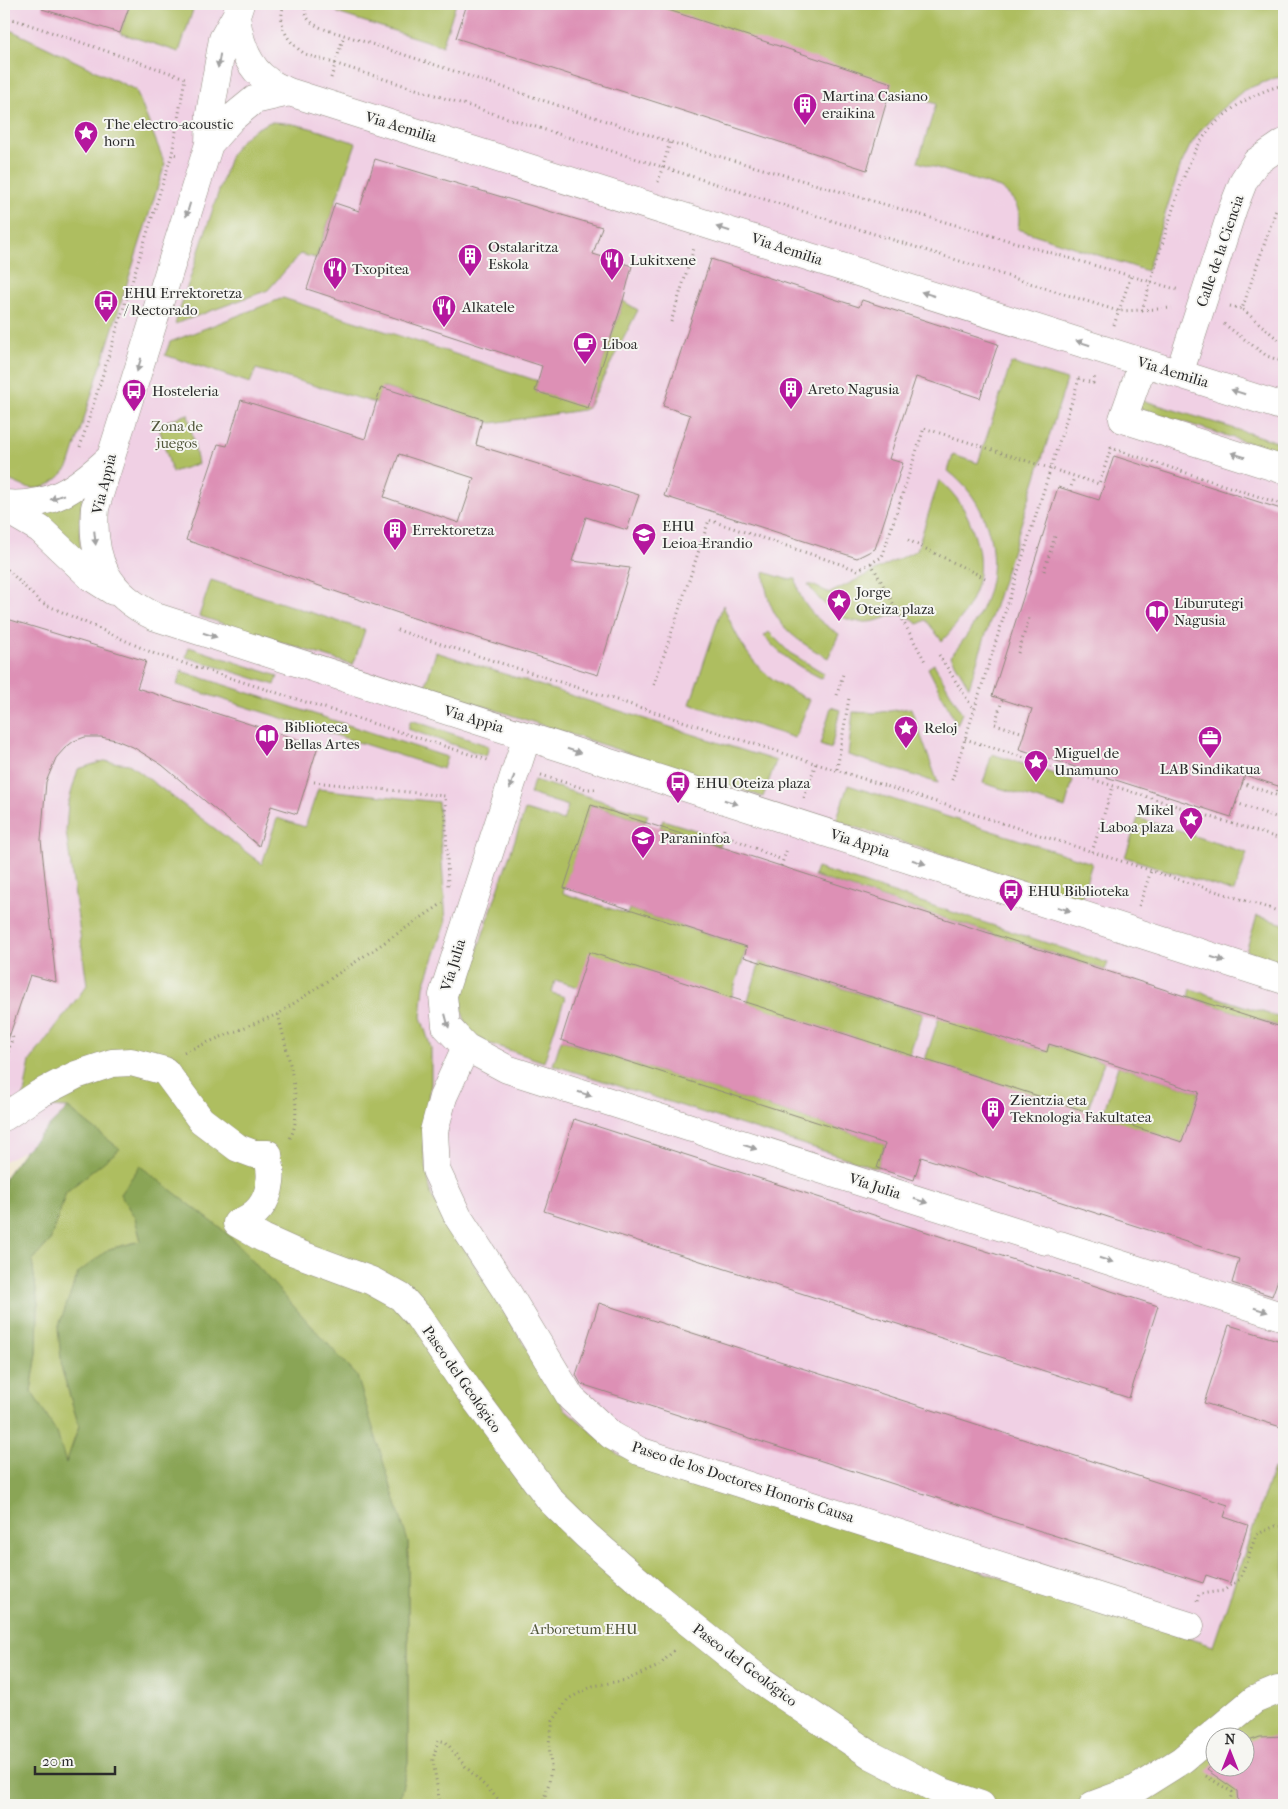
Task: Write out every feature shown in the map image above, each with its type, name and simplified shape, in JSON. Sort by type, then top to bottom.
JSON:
[{"type":"street","name":"Via Aemilia","points":[[238,10],[238,32],[245,53],[254,67],[267,81],[289,92],[1284,407]]},
{"type":"street","points":[[206,154],[210,114],[223,39],[238,10]]},
{"type":"street","points":[[206,154],[232,118],[254,100],[289,92]]},
{"type":"street","name":"Calle de la Ciencia","points":[[1179,374],[1233,208],[1244,180],[1256,162],[1284,143]]},
{"type":"street","name":"Via Appia","points":[[206,154],[95,508],[94,541],[98,557],[106,573],[124,598],[138,609],[156,617],[1284,980]]},
{"type":"street","points":[[1143,363],[1123,419],[1284,470]]},
{"type":"street","points":[[4,504],[22,506],[61,496],[86,480],[110,458]]},
{"type":"street","points":[[4,508],[40,529],[90,577],[124,598]]},
{"type":"street","name":"Vía Julia","points":[[527,736],[443,995],[446,1026],[466,1048],[507,1069],[1284,1317]]},
{"type":"street","name":"Paseo de los Doctores Honoris Causa","points":[[466,1048],[443,1097],[434,1131],[436,1170],[458,1217],[507,1292],[571,1398],[611,1435],[639,1451],[1190,1626]]},
{"type":"street","points":[[4,1117],[39,1094],[76,1074],[112,1063],[131,1062],[165,1071],[201,1120],[232,1143],[254,1154],[268,1154]]},
{"type":"street","name":"Paseo del Geológico","points":[[268,1154],[270,1182],[262,1207],[247,1220],[237,1223],[263,1238],[294,1252],[372,1281],[401,1297],[418,1316],[467,1388],[550,1501],[656,1597],[759,1679],[871,1755],[940,1791],[981,1805]]},
{"type":"street","points":[[1093,1805],[1136,1789],[1182,1760],[1254,1700],[1278,1690],[1284,1690]]},
{"type":"path","points":[[284,4],[282,22],[286,36],[304,54],[1118,311],[1142,310],[1176,199],[1189,165],[1201,141],[1220,119],[1244,101],[1272,88],[1284,85]]},
{"type":"path","points":[[306,4],[306,14],[313,24],[670,142],[1183,291]]},
{"type":"path","points":[[4,16],[185,78],[172,154],[78,454]]},
{"type":"path","points":[[330,81],[344,35]]},
{"type":"path","points":[[657,185],[670,142]]},
{"type":"path","points":[[172,154],[206,154]]},
{"type":"path","points":[[1284,206],[1276,210],[1242,309],[1280,341],[1284,342]]},
{"type":"path","points":[[671,322],[694,248],[686,245]]},
{"type":"path","points":[[1112,329],[1131,276]]},
{"type":"path","points":[[952,780],[1079,379],[1093,383],[1096,373]]},
{"type":"path","points":[[654,685],[709,520],[858,570],[882,557],[924,428],[1099,484],[1111,448],[1284,505]]},
{"type":"path","points":[[1070,491],[1074,477]]},
{"type":"path","points":[[1044,571],[1056,533]]},
{"type":"path","points":[[908,540],[985,578]]},
{"type":"path","points":[[872,562],[926,663]]},
{"type":"path","points":[[4,566],[40,602],[155,654],[493,762]]},
{"type":"path","points":[[1018,653],[1030,615]]},
{"type":"path","points":[[397,630],[1284,913]]},
{"type":"path","points":[[939,655],[974,710]]},
{"type":"path","points":[[838,695],[843,674]]},
{"type":"path","points":[[838,770],[849,698]]},
{"type":"path","points":[[1002,700],[995,724],[1024,734]]},
{"type":"path","points":[[964,739],[1284,840]]},
{"type":"path","points":[[314,782],[444,796],[448,890]]},
{"type":"path","points":[[1242,783],[1276,795],[1279,786]]},
{"type":"path","points":[[1092,852],[1113,786]]},
{"type":"path","points":[[1236,803],[1284,820]]},
{"type":"path","points":[[724,828],[723,834],[782,860]]},
{"type":"path","points":[[781,866],[786,852]]},
{"type":"path","points":[[175,1055],[278,1014],[448,900]]},
{"type":"path","points":[[268,1154],[284,1147],[295,1130],[297,1104],[278,1014]]},
{"type":"path","points":[[4,1033],[13,1036],[4,1064]]},
{"type":"path","points":[[1190,1626],[1199,1594],[1223,1591],[1240,1580],[1256,1535],[1275,1526],[1284,1526]]},
{"type":"path","points":[[542,1805],[549,1783],[551,1767],[549,1743],[553,1721],[568,1699],[593,1686],[626,1680],[660,1666],[676,1649],[691,1624]]},
{"type":"path","points":[[440,1805],[433,1760],[438,1740],[446,1742],[465,1766],[504,1805]]},
{"type":"path","points":[[1182,1760],[1232,1792],[1229,1805]]},
{"type":"shaded area","name":"EHU Leioa-Erandio","points":[[4,4],[1284,4],[1284,1805],[398,1805],[408,1762],[68,1108],[25,1150],[4,1161]]},
{"type":"green space","points":[[130,4],[195,4],[179,52],[120,33]]},
{"type":"green space","points":[[329,4],[456,4],[442,46],[340,14],[330,7]]},
{"type":"green space","points":[[619,4],[1284,4],[1284,77],[1275,78],[1244,90],[1217,113],[1201,130],[1190,146],[1180,167],[1147,271],[1018,229],[1018,210],[1014,201],[1000,188],[918,162],[936,104]]},
{"type":"green space","points":[[4,27],[136,90],[165,164],[69,466],[59,478],[40,488],[26,487],[4,476]]},
{"type":"green space","points":[[270,122],[303,126],[356,143],[316,258],[300,254],[268,290],[175,324],[230,157],[238,144],[247,135]]},
{"type":"green space","points":[[283,298],[538,381],[535,391],[588,407],[623,301],[638,310],[588,408],[492,423],[382,387],[376,403],[256,369],[250,383],[165,355],[170,342]]},
{"type":"green space","points":[[1011,363],[1067,380],[969,687],[951,656],[981,611],[987,596],[993,562],[984,517],[967,489],[948,471],[953,455],[978,463]]},
{"type":"green space","points":[[1142,400],[1284,444],[1284,454],[1139,408]]},
{"type":"green space","name":"Zona de juegos","points":[[188,414],[198,464],[172,472],[158,424]]},
{"type":"green space","points":[[939,480],[951,491],[965,511],[979,553],[978,580],[975,591],[958,623],[942,641],[926,620],[918,624],[901,614],[875,621],[854,621],[836,614],[828,608],[808,585],[830,593],[917,550]]},
{"type":"green space","points":[[86,485],[81,504],[80,522],[82,559],[51,529],[42,513]]},
{"type":"green space","points":[[764,572],[786,579],[796,579],[805,604],[817,618],[839,634],[828,658],[802,642],[782,625],[770,602]]},
{"type":"green space","points":[[211,580],[365,630],[353,665],[199,616]]},
{"type":"green space","points":[[723,605],[741,644],[761,669],[778,683],[810,700],[795,738],[690,704]]},
{"type":"green space","points":[[769,632],[790,653],[824,673],[821,678],[797,665],[777,650],[764,636]]},
{"type":"green space","points":[[189,647],[278,676],[275,685],[186,657]]},
{"type":"green space","points":[[436,652],[776,761],[763,797],[425,687]]},
{"type":"green space","points":[[934,664],[962,713],[957,725],[928,668]]},
{"type":"green space","points":[[181,671],[447,757],[443,769],[177,685]]},
{"type":"green space","points":[[831,707],[840,710],[831,749],[820,745]]},
{"type":"green space","points":[[911,708],[938,783],[848,755],[853,712],[875,713]]},
{"type":"green space","points":[[411,720],[489,746],[486,756],[408,729]]},
{"type":"green space","points":[[992,754],[1073,780],[1065,808],[983,783]]},
{"type":"green space","name":"Arboretum EHU","points":[[104,761],[129,764],[262,864],[277,818],[305,827],[318,789],[438,802],[446,922],[424,986],[421,1017],[431,1048],[431,1084],[423,1146],[431,1195],[564,1408],[619,1455],[1213,1646],[1273,1469],[1284,1473],[1284,1805],[398,1805],[408,1762],[408,1542],[120,1194],[135,1218],[141,1241],[109,1249],[62,1370],[79,1426],[66,1464],[56,1433],[31,1391],[37,1353],[38,1305],[32,1261],[50,1241],[66,1192],[119,1149],[68,1108],[22,1106],[30,1061],[87,985],[66,831],[68,804],[78,769]]},
{"type":"green space","points":[[534,780],[648,815],[645,822],[591,805],[563,893],[627,914],[629,909],[747,947],[731,998],[578,987],[555,980],[552,993],[565,997],[544,1062],[485,1042],[469,1028],[462,1010],[462,996],[525,810],[563,821],[568,806],[530,794]]},
{"type":"green space","points":[[848,785],[1092,863],[1081,899],[836,821]]},
{"type":"green space","points":[[1138,818],[1247,853],[1234,892],[1125,857]]},
{"type":"green space","points":[[663,820],[721,838],[719,846],[660,827]]},
{"type":"green space","points":[[817,868],[1108,963],[1105,970],[814,876]]},
{"type":"green space","points":[[1257,916],[1284,924],[1284,964],[1246,951]]},
{"type":"green space","points":[[760,962],[923,1014],[909,1055],[747,1003]]},
{"type":"green space","points":[[1191,989],[1284,1019],[1284,1028],[1189,997]]},
{"type":"green space","points":[[939,1017],[1047,1052],[1049,1044],[1104,1062],[1087,1112],[925,1060]]},
{"type":"green space","points":[[561,1040],[885,1144],[877,1168],[553,1065]]},
{"type":"green space","points":[[1118,1066],[1199,1092],[1194,1108],[1266,1169],[1102,1117]]},
{"type":"green space","points":[[68,1108],[120,1149],[66,1192],[50,1241],[32,1261],[38,1305],[37,1353],[31,1391],[57,1433],[66,1463],[79,1426],[62,1370],[58,1328],[78,1273],[109,1249],[141,1241],[135,1218],[120,1194],[140,1166],[228,1234],[357,1376],[408,1542],[408,1762],[398,1805],[4,1805],[4,1179],[25,1150]]},
{"type":"building","points":[[43,4],[130,4],[120,33],[42,9]]},
{"type":"building","name":"Martina Casiano eraikina","points":[[467,4],[650,4],[892,83],[867,170],[456,38]]},
{"type":"building","name":"Ostalaritza Eskola","points":[[375,159],[602,227],[593,254],[632,266],[623,301],[588,408],[535,391],[542,366],[307,289],[335,203],[359,211]]},
{"type":"building","name":"Areto Nagusia","points":[[711,259],[859,307],[862,300],[998,344],[980,398],[916,377],[889,459],[903,463],[875,549],[857,558],[664,496],[690,415],[663,406]]},
{"type":"building","name":"Errektoretza","points":[[381,387],[482,419],[476,445],[639,495],[627,530],[586,517],[572,561],[630,568],[598,675],[407,616],[186,540],[218,444],[227,446],[241,400],[365,439]],"holes":[[[399,454],[474,478],[459,523],[384,497]]]},
{"type":"building","name":"Liburutegi Nagusia","points":[[1114,456],[1284,510],[1284,788],[1245,775],[1231,817],[1019,749],[1032,709],[992,696],[1058,487],[1099,500]]},
{"type":"building","points":[[4,618],[146,661],[137,688],[318,746],[297,814],[271,806],[259,846],[162,765],[133,747],[116,740],[101,737],[85,737],[74,741],[65,748],[56,758],[46,782],[41,840],[56,982],[30,975],[8,1040],[4,1040]]},
{"type":"building","points":[[591,805],[1284,1028],[1284,1279],[1279,1277],[1272,1296],[1232,1283],[1239,1259],[921,1157],[914,1180],[877,1168],[885,1144],[561,1040],[589,952],[1182,1142],[1199,1092],[1049,1044],[1047,1052],[744,957],[747,947],[564,888]]},
{"type":"building","points":[[574,1119],[1158,1306],[1129,1398],[544,1211]]},
{"type":"building","points":[[599,1303],[1228,1505],[1224,1517],[1248,1525],[1230,1583],[1206,1575],[1203,1583],[581,1384],[576,1375]]},
{"type":"building","points":[[1229,1325],[1284,1342],[1284,1428],[1204,1403]]},
{"type":"building","points":[[1284,1736],[1284,1805],[1238,1805],[1237,1791],[1216,1776],[1256,1776],[1256,1738]]},
{"type":"place","name":"Martina Casiano eraikina","points":[[805,126]]},
{"type":"place","name":"The electro-acoustic horn","points":[[86,154]]},
{"type":"place","name":"Ostalaritza Eskola","points":[[470,277]]},
{"type":"place","name":"Lukitxene","points":[[612,281]]},
{"type":"place","name":"Txopitea","points":[[335,290]]},
{"type":"place","name":"EHU Errektoretza / Rectorado","points":[[106,323]]},
{"type":"place","name":"Alkatele","points":[[444,328]]},
{"type":"place","name":"Liboa","points":[[585,365]]},
{"type":"place","name":"Areto Nagusia","points":[[791,410]]},
{"type":"place","name":"Hosteleria","points":[[134,412]]},
{"type":"place","name":"Errektoretza","points":[[395,551]]},
{"type":"place","name":"EHU Leioa-Erandio","points":[[644,556]]},
{"type":"place","name":"Jorge Oteiza plaza","points":[[839,622]]},
{"type":"place","name":"Liburutegi Nagusia","points":[[1157,633]]},
{"type":"place","name":"Reloj","points":[[906,749]]},
{"type":"place","name":"Biblioteca Bellas Artes","points":[[267,757]]},
{"type":"place","name":"LAB Sindikatua","points":[[1210,759]]},
{"type":"place","name":"Miguel de Unamuno","points":[[1036,783]]},
{"type":"place","name":"EHU Oteiza plaza","points":[[678,804]]},
{"type":"place","name":"Mikel Laboa plaza","points":[[1191,840]]},
{"type":"place","name":"Paraninfoa","points":[[643,859]]},
{"type":"place","name":"EHU Biblioteka","points":[[1011,912]]},
{"type":"place","name":"Zientzia eta Teknologia Fakultatea","points":[[993,1130]]}]
